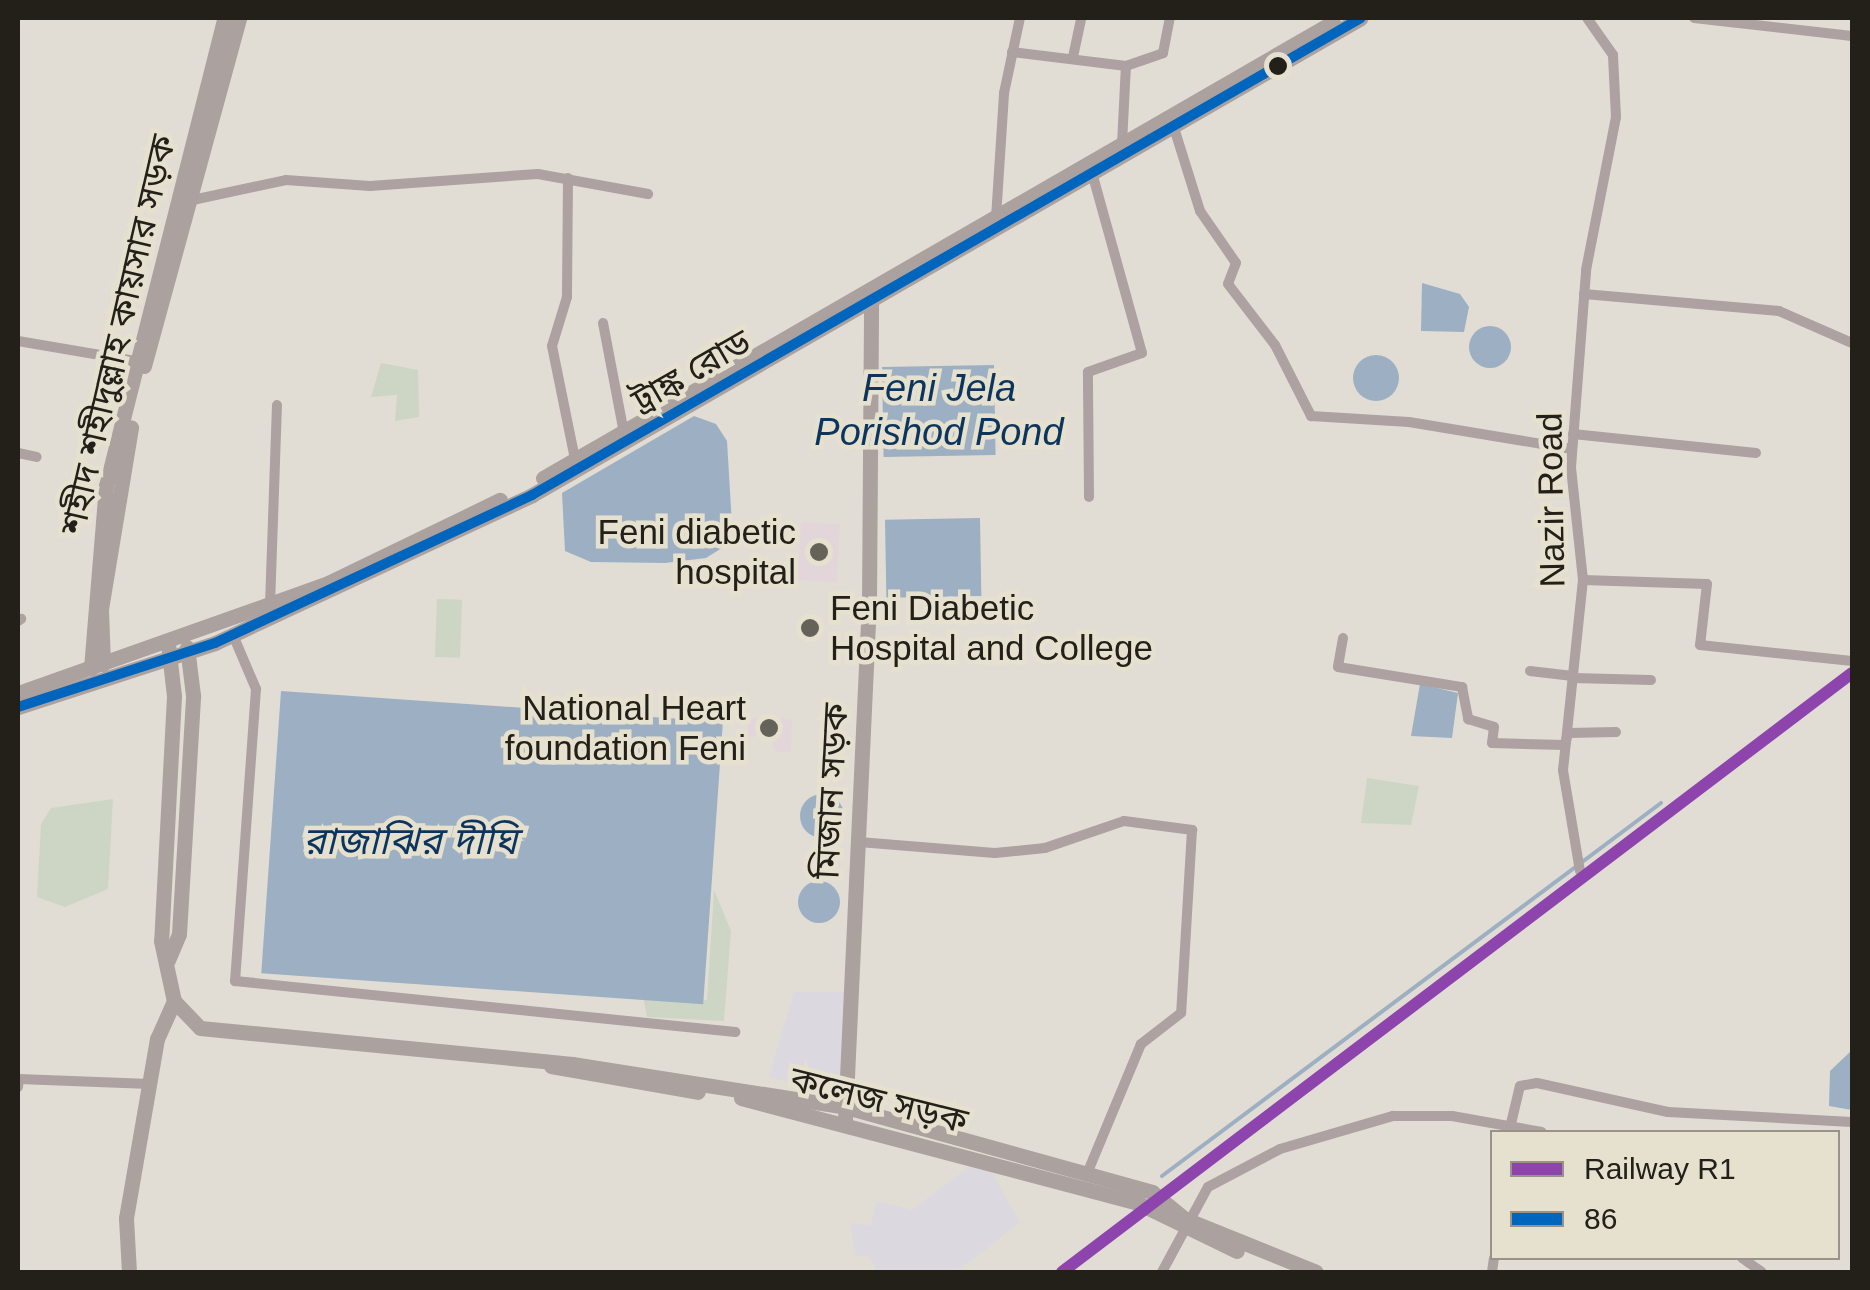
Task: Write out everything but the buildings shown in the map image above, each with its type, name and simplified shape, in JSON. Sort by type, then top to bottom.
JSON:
[{"type":"main road","name":"শহীদ শহীদুল্লাহ কায়সার সড়ক","points":[[97,666],[117,488],[224,18]]},
{"type":"main road","name":"শহীদ শহীদুল্লাহ কায়সার সড়ক","points":[[97,666],[104,500],[135,361],[239,18]]},
{"type":"main road","name":"ট্রাঙ্ক রোড","points":[[186,646],[575,459],[1341,18]]},
{"type":"main road","name":"ট্রাঙ্ক রোড","points":[[18,707],[186,646],[233,635],[532,496],[1175,130],[1362,18]]},
{"type":"main road","name":"মিজান সড়ক","points":[[846,1114],[859,842],[872,285]]},
{"type":"main road","points":[[168,960],[179,934],[186,646]]},
{"type":"main road","name":"ট্রাঙ্ক রোড","points":[[18,693],[97,666],[169,652]]},
{"type":"main road","points":[[129,1272],[122,1246],[150,1084],[174,1000],[168,960],[169,652]]},
{"type":"main road","name":"কলেজ সড়ক","points":[[174,1000],[187,1019],[220,1034],[551,1066],[846,1114],[1129,1185],[1184,1225]]},
{"type":"main road","name":"কলেজ সড়ক","points":[[846,1114],[1136,1202],[1184,1225]]},
{"type":"main road","points":[[1184,1225],[1292,1272]]},
{"type":"main road","points":[[1184,1225],[1316,1272]]},
{"type":"street","points":[[996,218],[1012,52],[1020,18]]},
{"type":"street","points":[[1072,57],[1081,18]]},
{"type":"street","points":[[1012,52],[1126,66],[1163,53],[1170,18]]},
{"type":"street","name":"Nazir Road","points":[[1580,870],[1564,804],[1565,745],[1583,580],[1572,449],[1584,294],[1616,118],[1613,55],[1586,18]]},
{"type":"street","points":[[1694,18],[1852,36]]},
{"type":"street","points":[[1122,144],[1126,66]]},
{"type":"street","points":[[1175,130],[1200,211],[1236,263],[1228,284],[1310,416],[1409,422],[1572,449]]},
{"type":"street","points":[[1089,497],[1088,372],[1142,353],[1093,176]]},
{"type":"street","points":[[184,202],[286,180],[568,178],[648,194]]},
{"type":"street","points":[[568,178],[567,297],[552,346],[575,459]]},
{"type":"street","points":[[1584,294],[1779,311],[1852,342]]},
{"type":"street","points":[[603,323],[623,428]]},
{"type":"street","points":[[18,341],[135,361]]},
{"type":"street","points":[[270,605],[277,404]]},
{"type":"street","points":[[1573,434],[1756,453]]},
{"type":"street","points":[[18,453],[37,457]]},
{"type":"street","points":[[1583,580],[1707,584],[1700,645],[1852,662]]},
{"type":"street","points":[[233,635],[256,689],[235,980],[735,1032]]},
{"type":"street","points":[[1342,638],[1338,667],[1462,687],[1468,719],[1494,727],[1492,743],[1565,745],[1568,733],[1616,732]]},
{"type":"street","points":[[1530,671],[1651,680]]},
{"type":"street","points":[[859,842],[995,853],[1045,848],[1124,821],[1192,830],[1181,1013],[1141,1044],[1087,1174]]},
{"type":"street","points":[[18,1087],[19,1079],[150,1084]]},
{"type":"street","points":[[1162,1272],[1184,1225],[1208,1187],[1242,1166],[1338,1128],[1393,1116],[1509,1128],[1520,1086],[1537,1083],[1668,1112],[1852,1122]]},
{"type":"shaded area","name":"Feni diabetic hospital","points":[[801,522],[840,524],[837,582],[798,580]]},
{"type":"shaded area","name":"National Heart foundation Feni","points":[[748,718],[792,719],[791,752],[776,752],[769,736],[747,736]]},
{"type":"shaded area","points":[[794,992],[847,992],[840,1095],[769,1077]]},
{"type":"shaded area","points":[[974,1163],[989,1168],[1020,1222],[989,1247],[954,1272],[878,1272],[868,1255],[856,1256],[850,1223],[871,1225],[877,1201],[912,1210]]},
{"type":"green space","points":[[381,363],[418,370],[419,417],[395,421],[397,395],[371,397]]},
{"type":"green space","points":[[437,599],[462,600],[460,658],[435,657]]},
{"type":"green space","points":[[1367,778],[1419,786],[1411,825],[1361,823]]},
{"type":"green space","points":[[113,799],[108,889],[65,907],[37,897],[41,824],[51,808]]},
{"type":"green space","points":[[714,890],[731,931],[724,1021],[647,1017],[643,997],[707,1000]]},
{"type":"water","points":[[1422,283],[1460,294],[1469,307],[1464,332],[1421,331]]},
{"type":"water","points":[[1490,326],[1505,332],[1511,347],[1505,362],[1490,368],[1475,362],[1469,347],[1475,332]]},
{"type":"water","points":[[1376,355],[1392,362],[1399,378],[1392,394],[1376,401],[1360,394],[1353,378],[1360,362]]},
{"type":"water","name":"Feni Jela Porishod Pond","points":[[994,365],[996,455],[884,457],[882,367]]},
{"type":"water","points":[[694,416],[716,424],[727,441],[733,541],[706,558],[665,563],[591,562],[565,551],[562,493]]},
{"type":"water","points":[[980,518],[981,596],[886,598],[885,520]]},
{"type":"water","points":[[1420,684],[1458,693],[1452,738],[1411,736]]},
{"type":"water","name":"রাজাঝির দীঘি","points":[[281,691],[723,722],[703,1004],[261,973]]},
{"type":"water","points":[[822,794],[838,800],[844,816],[838,832],[822,838],[806,832],[800,816],[806,800]]},
{"type":"water","points":[[819,881],[834,887],[840,902],[834,917],[819,923],[804,917],[798,902],[804,887]]},
{"type":"water","points":[[1852,1050],[1852,1110],[1829,1106],[1830,1071]]},
{"type":"waterway","points":[[1162,1176],[1661,803]]},
{"type":"rail line","name":"R1","points":[[1062,1272],[1852,673]]},
{"type":"transit line","name":"86","points":[[18,707],[215,643],[532,495],[1361,18]]},
{"type":"place","name":"Feni diabetic hospital","points":[[819,552]]},
{"type":"place","name":"Feni Diabetic Hospital and College","points":[[810,628]]},
{"type":"place","name":"National Heart foundation Feni","points":[[769,728]]}]
